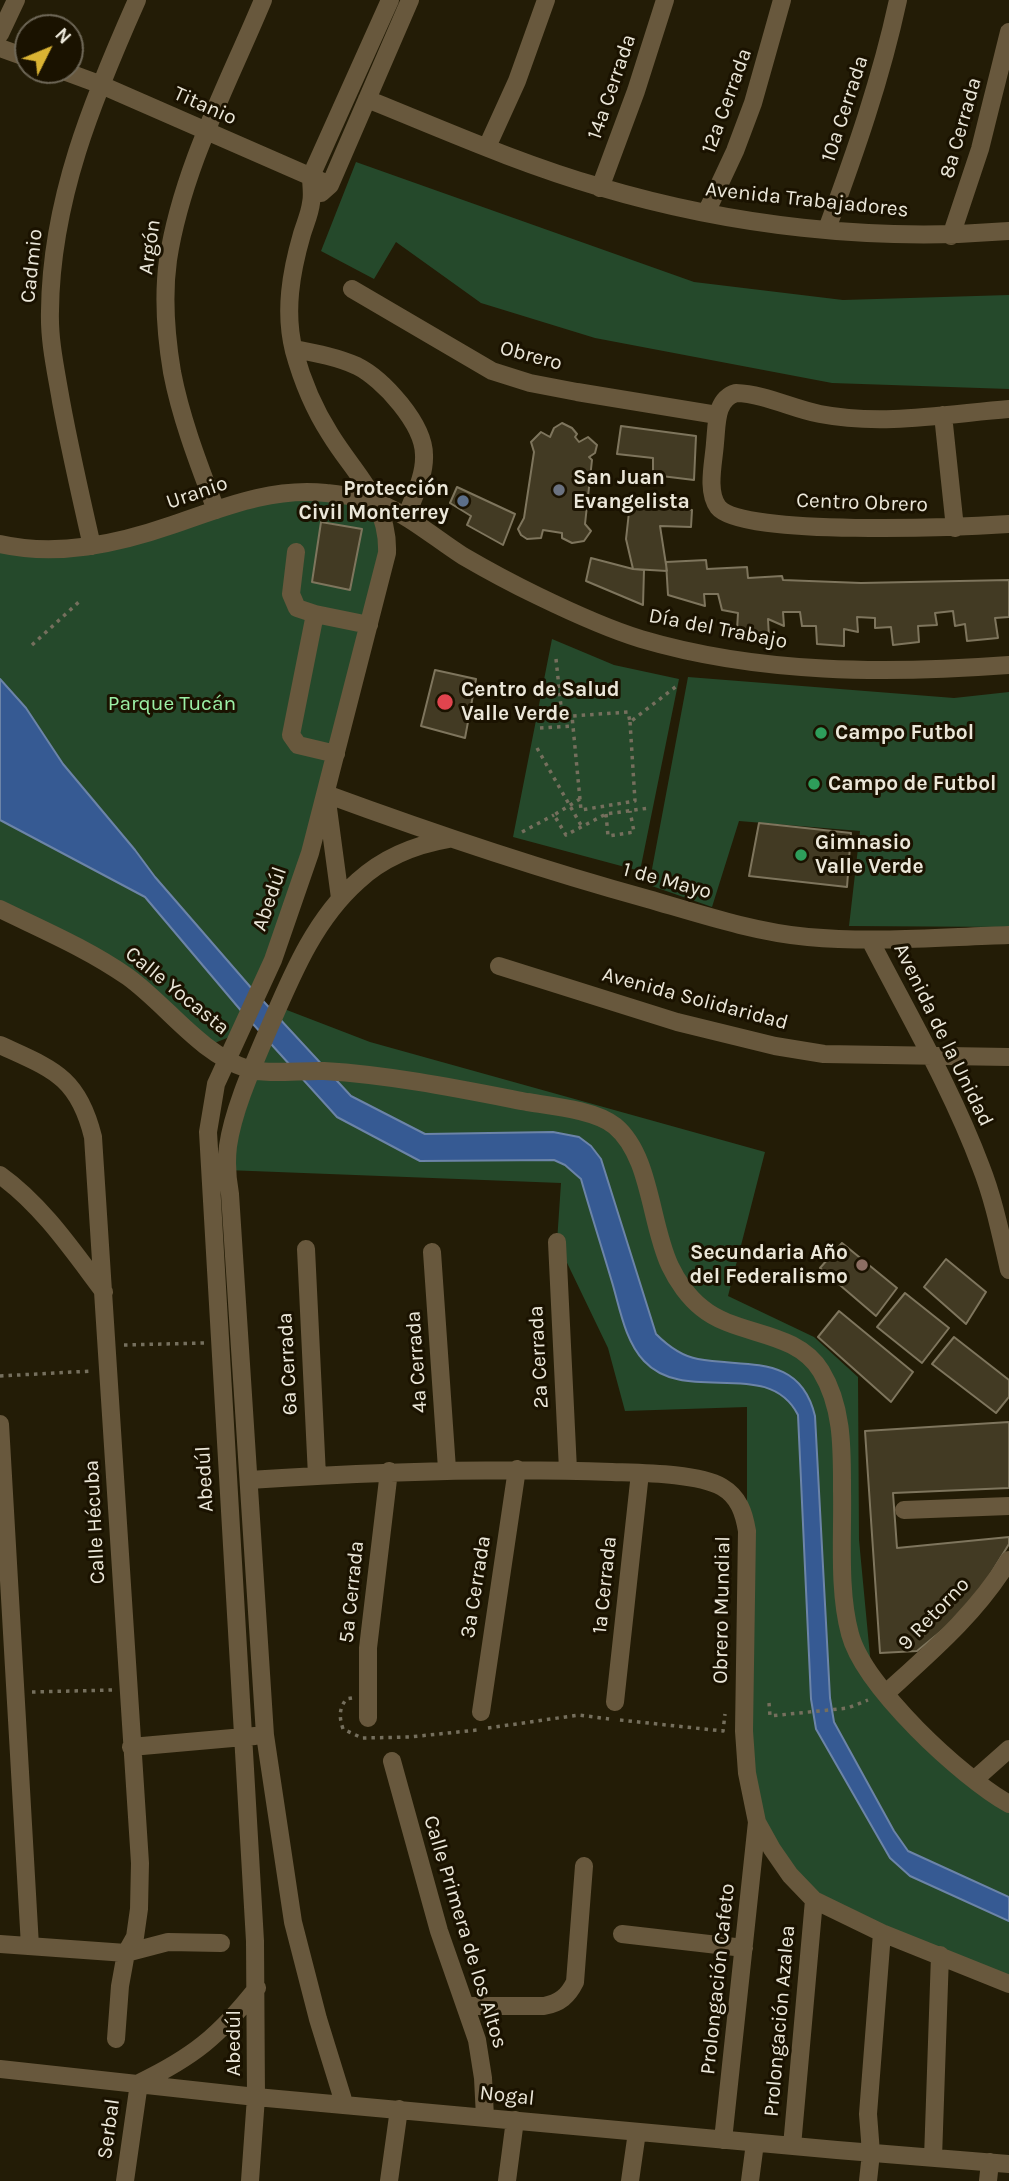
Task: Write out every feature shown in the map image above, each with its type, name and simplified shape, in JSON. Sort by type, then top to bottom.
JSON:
[{"type":"street","points":[[0,34],[16,0]]},
{"type":"street","name":"Cadmio","points":[[92,547],[54,361],[50,313],[52,263],[61,210],[78,144],[99,84],[137,0]]},
{"type":"street","name":"Argón","points":[[216,509],[190,441],[176,387],[166,317],[168,262],[179,208],[207,132],[263,0]]},
{"type":"street","points":[[377,503],[319,415],[294,349],[289,302],[293,268],[312,203],[311,176],[390,0]]},
{"type":"street","points":[[312,203],[330,185],[410,0]]},
{"type":"street","points":[[487,147],[517,81],[546,0]]},
{"type":"street","name":"14a Cerrada","points":[[600,188],[636,91],[665,0]]},
{"type":"street","name":"12a Cerrada","points":[[706,214],[735,151],[753,103],[782,0]]},
{"type":"street","name":"10a Cerrada","points":[[827,229],[883,69],[898,0]]},
{"type":"street","name":"8a Cerrada","points":[[951,236],[980,149],[1009,32]]},
{"type":"street","name":"Titanio","points":[[84,78],[330,185]]},
{"type":"street","name":"Avenida Trabajadores","points":[[367,99],[600,188],[706,214],[827,229],[951,236],[1009,231]]},
{"type":"street","name":"Obrero","points":[[352,289],[492,371],[542,385],[717,415]]},
{"type":"street","points":[[294,349],[343,360],[365,371],[396,400],[413,422],[420,435],[424,454],[421,476],[406,517]]},
{"type":"street","points":[[717,415],[724,400],[730,395],[744,393],[821,414],[860,418],[1009,409]]},
{"type":"street","name":"Centro Obrero","points":[[717,415],[712,490],[717,506],[733,517],[802,525],[890,529],[1009,524]]},
{"type":"street","points":[[943,415],[955,527]]},
{"type":"street","name":"Uranio","points":[[0,544],[16,548],[92,547],[168,527],[250,499],[299,492],[350,496],[377,503],[406,517]]},
{"type":"street","name":"Abedúl","points":[[250,2181],[256,2097],[257,1988],[208,1132],[216,1084],[273,960],[310,853],[326,794],[387,552],[385,519],[377,503]]},
{"type":"street","name":"Día del Trabajo","points":[[406,517],[464,556],[568,610],[640,638],[686,650],[765,664],[832,669],[905,670],[1009,665]]},
{"type":"street","points":[[296,552],[291,594],[297,608],[369,625]]},
{"type":"street","points":[[315,614],[291,735],[298,745],[336,754]]},
{"type":"street","points":[[326,794],[340,898]]},
{"type":"street","name":"1 de Mayo","points":[[326,794],[449,839],[611,889],[740,924],[806,937],[870,940],[1009,935]]},
{"type":"street","name":"Abedúl","points":[[344,2104],[318,2019],[293,1922],[265,1735],[226,1170],[229,1144],[251,1071],[310,940],[340,898],[358,880],[390,858],[426,843],[449,839]]},
{"type":"street","name":"Calle Yocasta","points":[[0,909],[101,959],[132,980],[181,1025],[227,1059],[251,1071]]},
{"type":"street","name":"Avenida de la Unidad","points":[[870,940],[981,1167],[998,1220],[1009,1270]]},
{"type":"street","name":"Avenida Solidaridad","points":[[499,966],[677,1022],[743,1039],[824,1054],[1009,1057]]},
{"type":"street","name":"Calle Hécuba","points":[[0,1045],[46,1066],[63,1077],[88,1115],[93,1137],[140,1863],[139,1909],[135,1937],[126,1953],[120,1986],[116,2039]]},
{"type":"street","points":[[251,1071],[320,1071],[386,1077],[566,1109],[611,1122],[627,1138],[638,1160],[670,1265],[685,1290],[703,1310],[782,1340],[804,1353],[820,1369],[835,1400],[842,1440],[844,1598],[850,1634],[860,1660],[886,1693],[937,1748],[974,1780],[1009,1804]]},
{"type":"street","points":[[0,1175],[13,1184],[48,1220],[104,1292]]},
{"type":"street","name":"2a Cerrada","points":[[557,1242],[568,1470]]},
{"type":"street","name":"6a Cerrada","points":[[306,1249],[317,1476]]},
{"type":"street","name":"4a Cerrada","points":[[432,1252],[447,1469]]},
{"type":"street","points":[[0,1424],[30,1947]]},
{"type":"street","name":"Obrero Mundial","points":[[249,1480],[447,1469],[568,1470],[640,1473],[704,1480],[728,1492],[735,1497],[743,1511],[747,1531],[744,1731],[747,1773],[757,1822],[790,1875],[814,1900],[882,1933],[1009,1984]]},
{"type":"street","name":"3a Cerrada","points":[[481,1713],[517,1469]]},
{"type":"street","name":"5a Cerrada","points":[[368,1718],[368,1648],[389,1471]]},
{"type":"street","name":"1a Cerrada","points":[[615,1702],[640,1473]]},
{"type":"street","points":[[904,1510],[1009,1506]]},
{"type":"street","name":"9 Retorno","points":[[886,1693],[974,1610],[1009,1560]]},
{"type":"street","points":[[131,1747],[265,1735]]},
{"type":"street","points":[[974,1780],[1009,1749]]},
{"type":"street","name":"Calle Primera de los Altos","points":[[392,1761],[439,1931],[467,2006],[480,2060],[485,2117]]},
{"type":"street","name":"Prolongación Cafeto","points":[[723,2140],[757,1822]]},
{"type":"street","points":[[467,2006],[544,2006],[554,2004],[571,1990],[575,1982],[584,1866]]},
{"type":"street","name":"Prolongación Azalea","points":[[792,2146],[814,1900]]},
{"type":"street","points":[[868,2181],[871,2153],[868,2114],[882,1933]]},
{"type":"street","points":[[622,1934],[744,1948]]},
{"type":"street","points":[[0,1944],[126,1953],[168,1942],[221,1943]]},
{"type":"street","points":[[933,2158],[940,1955]]},
{"type":"street","points":[[139,2083],[190,2056],[236,2015],[257,1988]]},
{"type":"street","name":"Nogal","points":[[0,2069],[256,2097],[1009,2164]]},
{"type":"street","name":"Serbal","points":[[125,2181],[139,2083]]},
{"type":"street","points":[[389,2181],[399,2109]]},
{"type":"street","points":[[507,2181],[515,2120]]},
{"type":"street","points":[[630,2181],[637,2132]]},
{"type":"street","points":[[750,2181],[755,2143]]},
{"type":"street","points":[[988,2181],[990,2162]]},
{"type":"path","points":[[32,645],[81,600]]},
{"type":"path","points":[[556,659],[562,716],[628,712],[635,802],[581,810],[572,716]]},
{"type":"path","points":[[629,722],[678,685]]},
{"type":"path","points":[[540,728],[572,726]]},
{"type":"path","points":[[537,748],[582,827]]},
{"type":"path","points":[[522,832],[580,799]]},
{"type":"path","points":[[554,814],[566,835],[606,814],[649,808]]},
{"type":"path","points":[[606,814],[608,836],[634,832],[630,811]]},
{"type":"path","points":[[107,1345],[200,1343]]},
{"type":"path","points":[[0,1376],[109,1370]]},
{"type":"path","points":[[15,1692],[128,1690]]},
{"type":"path","points":[[769,1703],[770,1716],[848,1708],[886,1693]]},
{"type":"path","points":[[368,1697],[346,1699],[339,1717],[343,1729],[362,1738],[437,1734],[579,1716],[723,1731],[725,1711]]},
{"type":"green space","points":[[356,162],[694,282],[843,300],[1009,295],[1009,389],[832,383],[595,338],[481,303],[396,242],[374,279],[321,251]]},
{"type":"green space","name":"Parque Tucán","points":[[271,494],[362,499],[378,525],[387,553],[326,794],[249,1015],[227,1038],[207,1046],[156,1002],[0,909],[0,544],[56,549]]},
{"type":"green space","points":[[552,639],[614,665],[679,679],[640,871],[513,837]]},
{"type":"green space","points":[[688,677],[954,698],[1009,692],[1009,927],[849,926],[860,831],[739,821],[712,907],[649,885]]},
{"type":"green space","points":[[279,1007],[370,1042],[765,1152],[728,1296],[814,1337],[858,1377],[859,1540],[872,1677],[886,1693],[1009,1802],[1009,1984],[840,1914],[772,1849],[747,1773],[747,1407],[625,1411],[608,1348],[557,1242],[561,1183],[226,1170]]},
{"type":"water","points":[[0,679],[26,708],[63,764],[155,877],[253,990],[351,1096],[425,1134],[553,1132],[579,1137],[591,1146],[601,1159],[656,1334],[686,1356],[769,1367],[797,1382],[808,1396],[815,1416],[830,1698],[834,1722],[894,1831],[908,1851],[1009,1897],[1009,1921],[910,1876],[890,1858],[816,1729],[811,1699],[798,1415],[784,1398],[767,1388],[747,1384],[682,1380],[661,1374],[644,1361],[632,1344],[624,1324],[581,1179],[565,1165],[554,1160],[420,1161],[337,1117],[243,1013],[145,897],[0,820]]},
{"type":"building","name":"San Juan Evangelista","points":[[562,423],[572,428],[579,442],[588,437],[597,445],[595,453],[589,457],[592,460],[585,524],[591,531],[584,541],[572,543],[562,538],[562,533],[543,530],[541,538],[527,539],[518,529],[524,518],[534,452],[531,442],[541,432],[550,437],[554,428]]},
{"type":"building","points":[[621,426],[696,436],[694,480],[653,475],[653,458],[617,454]]},
{"type":"building","points":[[457,487],[515,514],[503,545],[467,525],[471,516],[450,503]]},
{"type":"building","points":[[630,503],[692,510],[691,527],[660,526],[667,571],[633,569],[626,539]]},
{"type":"building","points":[[321,522],[362,529],[350,590],[312,582]]},
{"type":"building","points":[[591,558],[644,570],[643,605],[586,581]]},
{"type":"building","points":[[706,560],[707,569],[747,567],[748,578],[782,576],[783,580],[861,583],[1009,580],[1009,617],[995,618],[998,638],[967,641],[965,624],[955,626],[953,611],[935,613],[937,625],[918,626],[919,642],[893,645],[891,627],[875,628],[875,618],[857,617],[858,632],[844,629],[844,646],[817,644],[816,626],[802,626],[800,612],[783,612],[784,626],[768,619],[769,637],[737,630],[738,613],[722,610],[718,594],[704,594],[705,606],[668,595],[666,562]]},
{"type":"building","points":[[435,670],[476,679],[465,738],[421,726]]},
{"type":"building","name":"Gimnasio Valle Verde","points":[[759,823],[851,833],[847,887],[749,876]]},
{"type":"building","points":[[842,1243],[897,1288],[876,1316],[820,1268]]},
{"type":"building","points":[[946,1259],[986,1292],[966,1324],[924,1287]]},
{"type":"building","points":[[905,1293],[949,1328],[922,1363],[877,1327]]},
{"type":"building","points":[[839,1311],[913,1372],[891,1402],[818,1337]]},
{"type":"building","points":[[954,1337],[1009,1380],[1009,1397],[996,1413],[932,1364]]},
{"type":"building","points":[[1009,1422],[1009,1488],[893,1493],[897,1548],[1009,1537],[1009,1544],[984,1585],[950,1624],[917,1651],[880,1653],[865,1431]]},
{"type":"place","name":"San Juan Evangelista","points":[[559,490]]},
{"type":"place","name":"Protección Civil Monterrey","points":[[463,501]]},
{"type":"place","name":"Centro de Salud Valle Verde","points":[[445,702]]},
{"type":"place","name":"Campo Futbol","points":[[821,733]]},
{"type":"place","name":"Campo de Futbol","points":[[814,784]]},
{"type":"place","name":"Gimnasio Valle Verde","points":[[801,855]]},
{"type":"place","name":"Secundaria Año del Federalismo","points":[[862,1265]]}]
